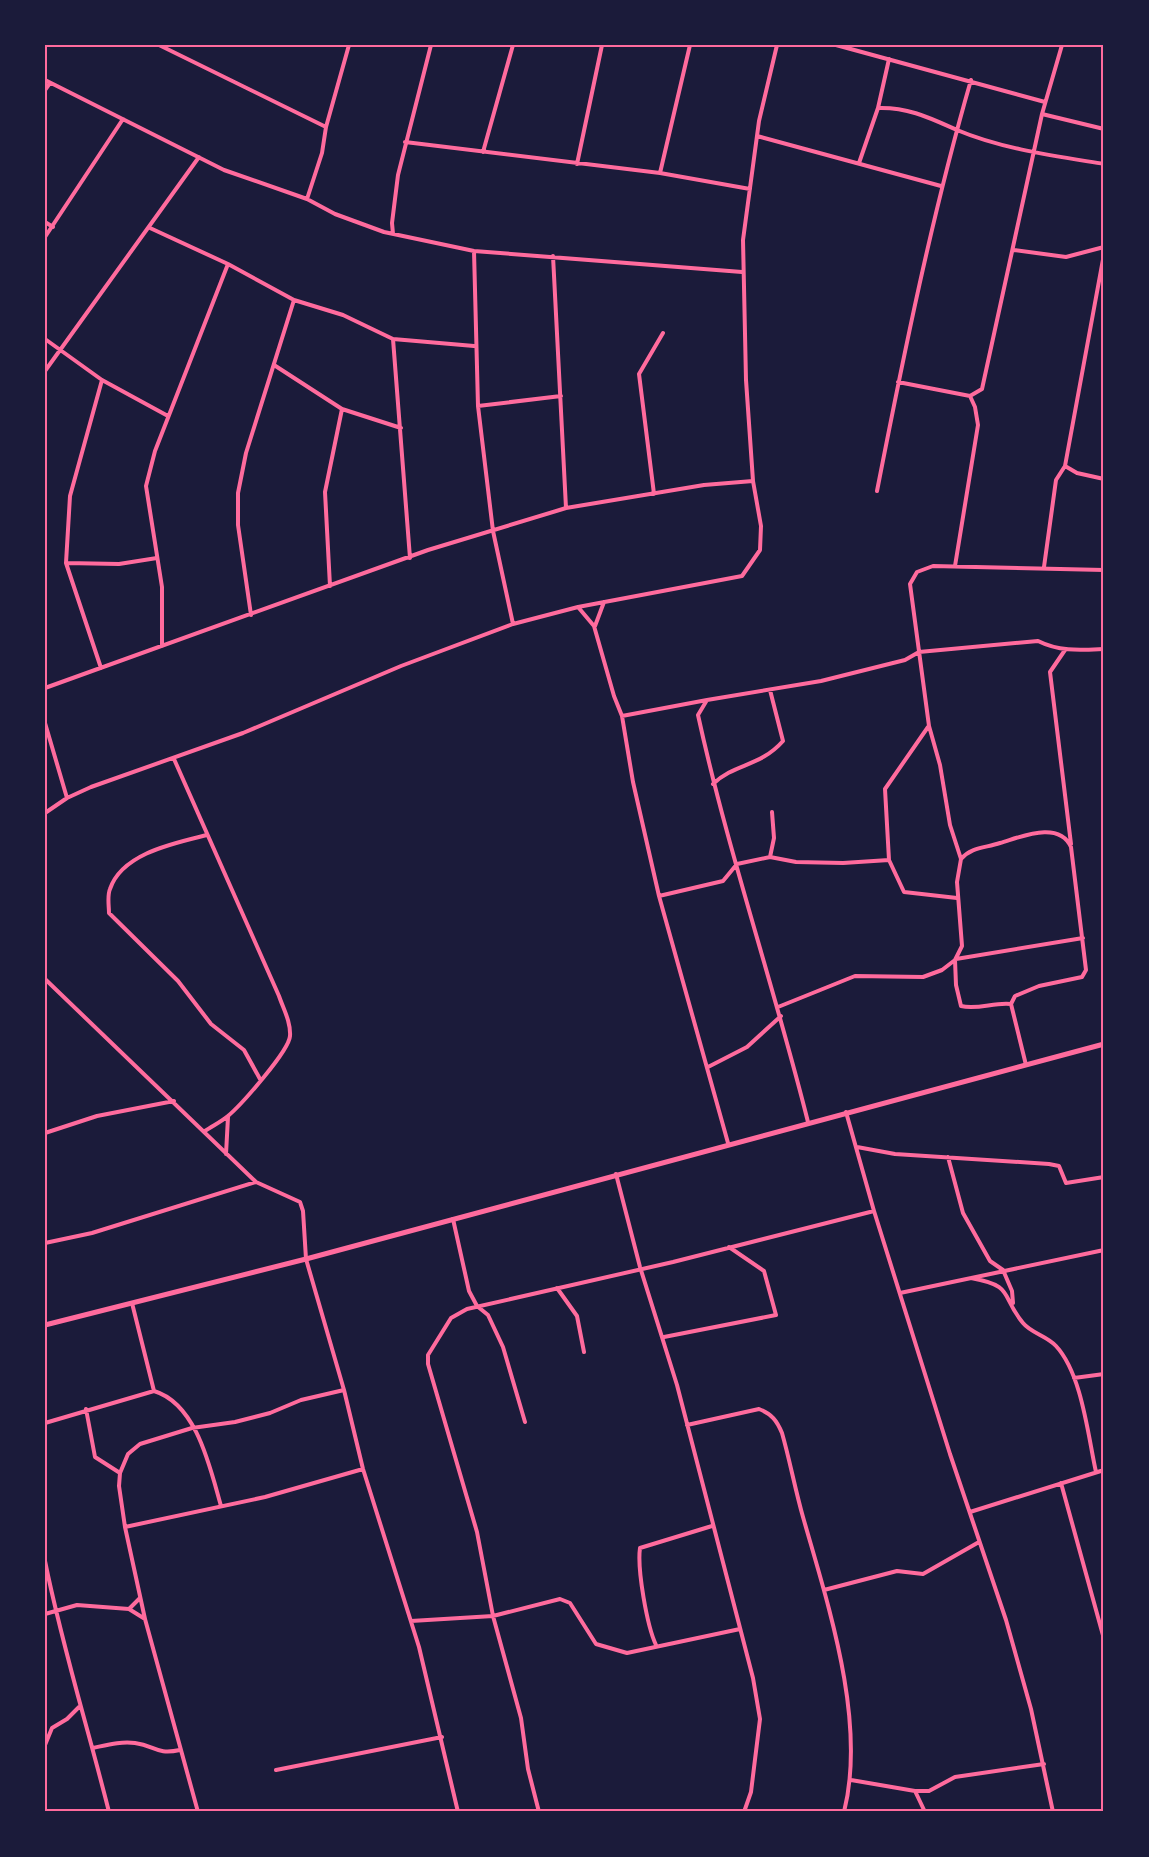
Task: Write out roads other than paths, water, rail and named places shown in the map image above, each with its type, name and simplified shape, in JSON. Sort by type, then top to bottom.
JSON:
[{"type":"main road","points":[[45,1325],[306,1259],[728,1143],[1104,1044]]},
{"type":"street","points":[[159,45],[326,127]]},
{"type":"street","points":[[307,199],[322,153],[326,127],[349,45]]},
{"type":"street","points":[[393,234],[395,194],[405,142],[431,45]]},
{"type":"street","points":[[483,152],[513,45]]},
{"type":"street","points":[[576,164],[602,45]]},
{"type":"street","points":[[660,173],[690,45]]},
{"type":"street","points":[[45,813],[67,798],[243,733],[401,666],[513,624],[604,601],[742,576],[760,550],[761,526],[753,481],[742,272],[743,240],[766,84],[777,45]]},
{"type":"street","points":[[836,45],[1046,102]]},
{"type":"street","points":[[898,382],[970,396],[982,389],[1042,114],[1062,45]]},
{"type":"street","points":[[859,163],[878,108],[889,59]]},
{"type":"street","points":[[45,80],[247,180],[307,199],[335,214],[393,234],[474,251],[742,272]]},
{"type":"street","points":[[878,491],[898,382],[942,186],[971,80]]},
{"type":"street","points":[[45,90],[50,83]]},
{"type":"street","points":[[878,108],[907,110],[956,130],[1034,152],[1104,164]]},
{"type":"street","points":[[1042,114],[1104,129]]},
{"type":"street","points":[[45,237],[123,119]]},
{"type":"street","points":[[757,136],[942,186]]},
{"type":"street","points":[[405,142],[660,173],[750,189]]},
{"type":"street","points":[[45,370],[108,280],[150,228],[199,157]]},
{"type":"street","points":[[45,222],[53,227]]},
{"type":"street","points":[[150,228],[228,264],[294,300],[343,315],[393,339],[474,346]]},
{"type":"street","points":[[1013,250],[1066,257],[1104,247]]},
{"type":"street","points":[[474,251],[474,346],[478,406],[493,531],[513,624]]},
{"type":"street","points":[[1044,567],[1056,480],[1065,466],[1104,254]]},
{"type":"street","points":[[552,256],[566,508]]},
{"type":"street","points":[[162,646],[162,587],[146,486],[155,451],[228,264]]},
{"type":"street","points":[[251,615],[238,525],[238,493],[246,453],[294,300]]},
{"type":"street","points":[[654,494],[639,374],[663,333]]},
{"type":"street","points":[[45,339],[102,380],[168,416]]},
{"type":"street","points":[[393,339],[410,558]]},
{"type":"street","points":[[274,365],[342,409],[401,428]]},
{"type":"street","points":[[101,668],[66,563],[70,496],[102,380]]},
{"type":"street","points":[[478,406],[561,396]]},
{"type":"street","points":[[955,566],[978,425],[975,406],[970,396]]},
{"type":"street","points":[[330,586],[325,492],[342,409]]},
{"type":"street","points":[[1065,466],[1077,473],[1104,478]]},
{"type":"street","points":[[45,688],[410,558],[566,508],[704,485],[753,481]]},
{"type":"street","points":[[66,563],[119,564],[157,558]]},
{"type":"street","points":[[1011,1004],[1001,1003],[971,1008],[961,1006],[956,986],[955,960],[962,946],[963,933],[957,898],[961,859],[950,825],[940,765],[929,726],[910,584],[917,572],[933,566],[1104,570]]},
{"type":"street","points":[[594,626],[604,601]]},
{"type":"street","points":[[578,607],[594,626],[622,716],[633,782],[659,896],[728,1143]]},
{"type":"street","points":[[622,716],[770,690],[905,660],[919,652],[1038,641],[1052,648],[1065,650],[1104,649]]},
{"type":"street","points":[[1026,1065],[1011,1004],[1015,996],[1024,991],[1069,982],[1084,975],[1083,938],[1050,672],[1065,650]]},
{"type":"street","points":[[713,784],[724,773],[765,759],[783,741],[770,690]]},
{"type":"street","points":[[707,700],[698,716],[713,784],[781,1016],[808,1122]]},
{"type":"street","points":[[45,723],[67,798]]},
{"type":"street","points":[[929,726],[885,789],[890,860],[904,892],[957,898]]},
{"type":"street","points":[[174,759],[288,1021],[290,1034],[287,1047],[278,1062],[228,1116],[204,1131]]},
{"type":"street","points":[[770,857],[774,838],[772,812]]},
{"type":"street","points":[[961,859],[970,850],[1000,843],[1027,833],[1061,834],[1071,847]]},
{"type":"street","points":[[207,835],[164,847],[132,861],[109,890],[109,913],[178,981],[211,1024],[244,1050],[260,1079]]},
{"type":"street","points":[[659,896],[723,882],[737,864],[770,857],[796,862],[843,864],[890,860]]},
{"type":"street","points":[[778,1007],[855,976],[922,977],[942,969],[955,960],[1083,938]]},
{"type":"street","points":[[45,979],[256,1182],[300,1202],[303,1211],[306,1259],[344,1390],[363,1469],[411,1621],[442,1737],[458,1812]]},
{"type":"street","points":[[708,1067],[747,1047],[781,1016]]},
{"type":"street","points":[[45,1133],[98,1116],[174,1101]]},
{"type":"street","points":[[846,1112],[874,1211],[1009,1631],[1044,1764],[1053,1812]]},
{"type":"street","points":[[226,1154],[228,1116]]},
{"type":"street","points":[[857,1147],[895,1154],[1049,1164],[1059,1166],[1066,1183],[1104,1178]]},
{"type":"street","points":[[948,1157],[963,1213],[990,1261],[1003,1270],[1012,1291],[1013,1304]]},
{"type":"street","points":[[616,1174],[640,1267],[664,1337],[753,1678],[760,1719],[751,1792],[744,1812]]},
{"type":"street","points":[[45,1243],[92,1233],[256,1182]]},
{"type":"street","points":[[539,1812],[528,1769],[521,1718],[494,1616],[477,1532],[428,1364],[429,1355],[451,1318],[477,1306],[640,1267],[673,1262],[874,1211]]},
{"type":"street","points":[[453,1218],[469,1291],[477,1306],[488,1315],[503,1347],[525,1422]]},
{"type":"street","points":[[664,1337],[776,1315],[764,1271],[728,1247]]},
{"type":"street","points":[[900,1293],[1104,1250]]},
{"type":"street","points":[[971,1278],[997,1284],[1013,1304],[1025,1326],[1055,1345],[1074,1378],[1096,1472]]},
{"type":"street","points":[[557,1288],[577,1316],[584,1352]]},
{"type":"street","points":[[132,1302],[153,1391]]},
{"type":"street","points":[[1074,1378],[1104,1374]]},
{"type":"street","points":[[198,1812],[145,1619],[125,1527],[119,1486],[120,1473],[128,1454],[140,1444],[192,1428],[235,1422],[270,1413],[301,1400],[344,1390]]},
{"type":"street","points":[[45,1423],[153,1391],[171,1398],[202,1443],[221,1506]]},
{"type":"street","points":[[86,1409],[95,1457],[120,1473]]},
{"type":"street","points":[[687,1425],[759,1409],[777,1421],[791,1461],[798,1498],[838,1649],[849,1722],[851,1780],[844,1812]]},
{"type":"street","points":[[125,1527],[221,1506],[363,1469]]},
{"type":"street","points":[[970,1512],[1104,1470]]},
{"type":"street","points":[[1062,1484],[1104,1639]]},
{"type":"street","points":[[656,1645],[646,1607],[640,1548],[712,1526]]},
{"type":"street","points":[[824,1590],[897,1571],[923,1574],[979,1542]]},
{"type":"street","points":[[45,1561],[79,1707],[93,1748],[108,1812]]},
{"type":"street","points":[[129,1609],[141,1598]]},
{"type":"street","points":[[411,1621],[494,1616],[560,1599],[570,1603],[586,1632],[596,1644],[627,1653],[656,1645],[694,1640],[740,1629]]},
{"type":"street","points":[[45,1614],[77,1605],[129,1609],[145,1619]]},
{"type":"street","points":[[45,1745],[52,1728],[67,1719],[79,1707]]},
{"type":"street","points":[[276,1770],[442,1737]]},
{"type":"street","points":[[93,1748],[124,1742],[138,1743],[164,1754],[180,1750]]},
{"type":"street","points":[[851,1780],[915,1791],[929,1791],[955,1777],[1044,1764]]},
{"type":"street","points":[[915,1791],[925,1812]]}]
